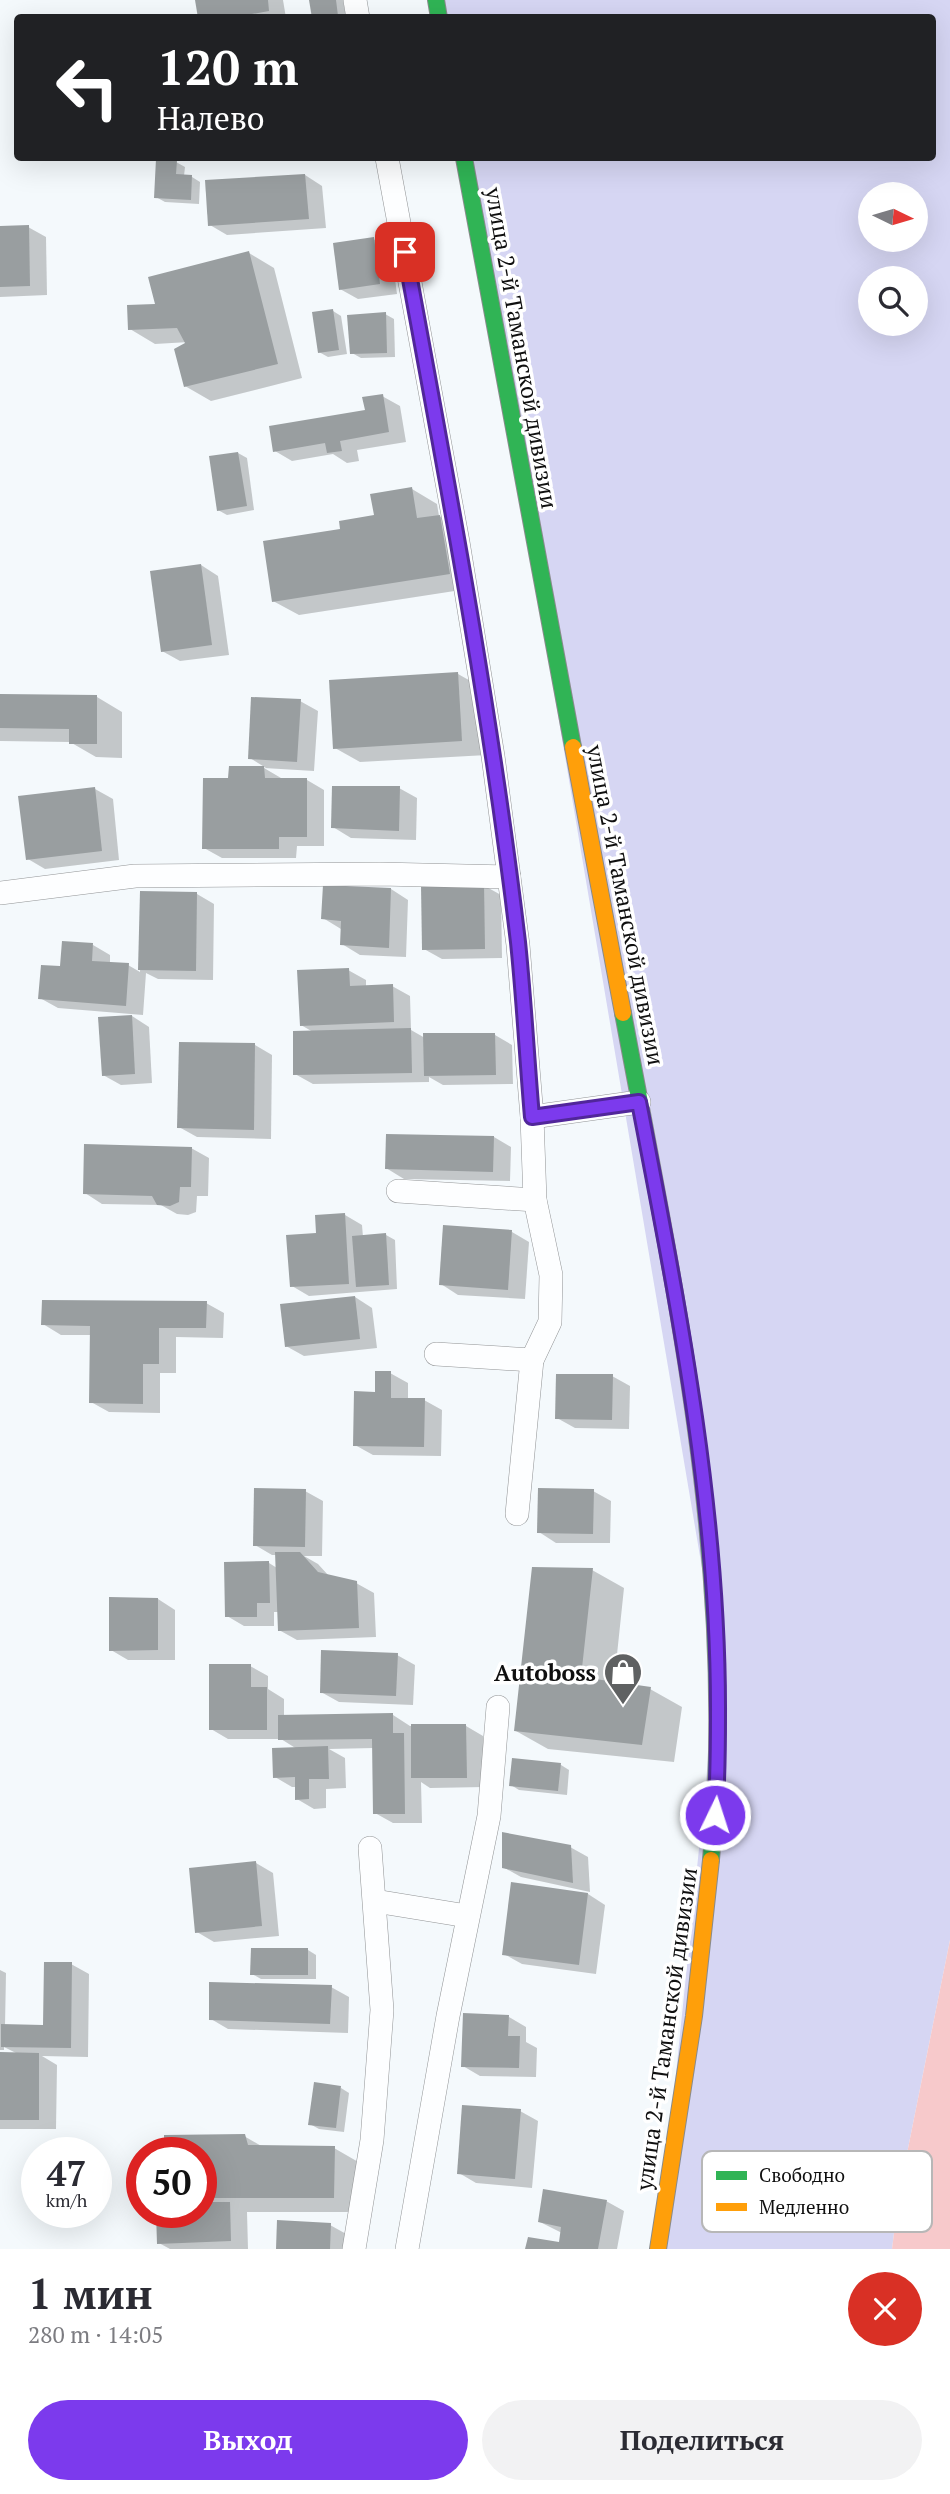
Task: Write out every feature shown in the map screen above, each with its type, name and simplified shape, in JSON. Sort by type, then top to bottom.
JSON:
[{"type":"main road","name":"улица 2-й Таманской дивизии","points":[[465,161],[699,1432],[712,1555],[718,1662],[718,1788],[703,1952],[658,2249]]},
{"type":"lane","points":[[388,161],[458,542],[493,756],[518,944],[532,1117],[535,1200],[551,1275],[550,1322],[532,1360],[517,1514]]},
{"type":"lane","points":[[0,893],[135,876],[380,874],[509,877]]},
{"type":"lane","points":[[532,1117],[639,1102]]},
{"type":"lane","points":[[398,1191],[535,1200]]},
{"type":"lane","points":[[436,1354],[532,1360]]},
{"type":"lane","points":[[407,2249],[467,1916],[489,1816],[498,1707]]},
{"type":"lane","points":[[354,2249],[372,2140],[382,2010],[370,1848]]},
{"type":"lane","points":[[375,1901],[467,1916]]},
{"type":"shaded area","points":[[436,0],[950,0],[950,1940],[907,2151],[702,2151],[702,2232],[894,2232],[892,2249],[658,2249],[718,1663],[465,161],[936,161],[936,14],[438,14]]},
{"type":"shaded area","points":[[950,1940],[950,2249],[892,2249],[894,2232],[932,2232],[932,2151],[907,2151]]},
{"type":"building","points":[[195,0],[268,0],[269,11],[252,14],[197,14]]},
{"type":"building","points":[[309,0],[336,0],[338,14],[311,14]]},
{"type":"building","points":[[156,161],[177,161],[176,174],[192,175],[191,200],[154,198]]},
{"type":"building","points":[[305,174],[309,219],[208,226],[205,180]]},
{"type":"building","points":[[29,225],[30,286],[0,287],[0,226]]},
{"type":"building","points":[[374,237],[380,284],[339,290],[333,243]]},
{"type":"building","points":[[249,251],[278,364],[184,387],[174,349],[185,343],[177,328],[128,330],[127,305],[155,304],[148,277]]},
{"type":"building","points":[[333,309],[339,350],[318,353],[312,312]]},
{"type":"building","points":[[386,312],[387,353],[350,354],[347,315]]},
{"type":"building","points":[[383,394],[389,432],[340,441],[342,451],[327,453],[325,443],[273,452],[269,426],[365,410],[362,397]]},
{"type":"building","points":[[238,452],[247,506],[217,511],[209,456]]},
{"type":"building","points":[[412,487],[417,518],[440,515],[450,574],[272,602],[263,541],[340,529],[339,521],[374,515],[370,494]]},
{"type":"building","points":[[201,564],[212,645],[161,652],[150,571]]},
{"type":"building","points":[[458,672],[462,741],[333,749],[329,680]]},
{"type":"building","points":[[0,694],[97,695],[97,744],[69,744],[69,729],[0,728]]},
{"type":"building","points":[[251,697],[301,699],[297,762],[248,759]]},
{"type":"building","points":[[229,766],[264,766],[265,778],[307,778],[307,837],[279,837],[279,849],[202,849],[203,778],[228,778]]},
{"type":"building","points":[[332,786],[400,786],[399,831],[331,828]]},
{"type":"building","points":[[95,787],[102,851],[26,860],[18,796]]},
{"type":"building","points":[[484,883],[485,949],[422,950],[421,885]]},
{"type":"building","points":[[323,885],[391,888],[389,948],[340,945],[341,921],[321,919]]},
{"type":"building","points":[[140,891],[197,892],[196,971],[138,970]]},
{"type":"building","points":[[62,941],[93,943],[92,961],[129,963],[126,1006],[38,999],[41,965],[60,966]]},
{"type":"building","points":[[349,968],[350,986],[393,984],[394,1022],[300,1026],[297,970]]},
{"type":"building","points":[[132,1015],[135,1074],[102,1076],[98,1017]]},
{"type":"building","points":[[411,1028],[412,1073],[293,1075],[293,1031]]},
{"type":"building","points":[[423,1033],[495,1033],[496,1075],[424,1076]]},
{"type":"building","points":[[179,1042],[255,1043],[254,1130],[177,1128]]},
{"type":"building","points":[[386,1134],[494,1136],[493,1172],[385,1169]]},
{"type":"building","points":[[84,1144],[192,1147],[191,1187],[180,1187],[179,1202],[170,1206],[157,1205],[152,1196],[83,1194]]},
{"type":"building","points":[[345,1213],[349,1284],[290,1287],[286,1235],[316,1233],[315,1215]]},
{"type":"building","points":[[443,1225],[512,1230],[508,1290],[439,1285]]},
{"type":"building","points":[[386,1233],[389,1285],[356,1287],[352,1236]]},
{"type":"building","points":[[355,1296],[360,1339],[285,1347],[280,1304]]},
{"type":"building","points":[[42,1300],[207,1301],[206,1328],[159,1328],[159,1364],[143,1364],[143,1404],[89,1403],[90,1326],[41,1325]]},
{"type":"building","points":[[375,1371],[391,1371],[391,1398],[425,1398],[424,1447],[353,1446],[354,1391],[375,1392]]},
{"type":"building","points":[[556,1374],[613,1374],[612,1420],[555,1419]]},
{"type":"building","points":[[254,1488],[306,1489],[305,1547],[253,1546]]},
{"type":"building","points":[[538,1488],[594,1489],[593,1534],[537,1533]]},
{"type":"building","points":[[275,1552],[300,1552],[318,1572],[357,1581],[359,1628],[278,1631]]},
{"type":"building","points":[[269,1561],[270,1603],[257,1603],[257,1617],[225,1617],[224,1562]]},
{"type":"building","points":[[532,1567],[593,1568],[581,1677],[651,1687],[642,1745],[514,1731]]},
{"type":"building","points":[[109,1597],[158,1598],[158,1650],[109,1651]]},
{"type":"building","points":[[321,1650],[398,1653],[396,1696],[320,1693]]},
{"type":"building","points":[[209,1664],[251,1664],[251,1687],[267,1687],[267,1730],[209,1730]]},
{"type":"building","points":[[393,1713],[393,1733],[404,1733],[405,1814],[373,1814],[372,1739],[278,1740],[278,1715]]},
{"type":"building","points":[[411,1724],[466,1724],[467,1778],[411,1778]]},
{"type":"building","points":[[328,1746],[329,1779],[309,1779],[309,1799],[295,1800],[295,1777],[273,1778],[272,1748]]},
{"type":"building","points":[[512,1758],[561,1763],[558,1791],[509,1786]]},
{"type":"building","points":[[502,1832],[571,1845],[573,1883],[502,1868]]},
{"type":"building","points":[[256,1861],[262,1926],[195,1933],[189,1868]]},
{"type":"building","points":[[511,1882],[588,1893],[579,1965],[502,1955]]},
{"type":"building","points":[[251,1948],[308,1948],[308,1975],[250,1975]]},
{"type":"building","points":[[44,1962],[72,1962],[71,2048],[1,2047],[1,2024],[43,2025]]},
{"type":"building","points":[[209,1982],[332,1985],[330,2024],[209,2020]]},
{"type":"building","points":[[463,2013],[509,2015],[508,2036],[520,2036],[519,2068],[461,2067]]},
{"type":"building","points":[[0,2052],[39,2053],[39,2120],[0,2120]]},
{"type":"building","points":[[314,2082],[341,2086],[336,2128],[308,2125]]},
{"type":"building","points":[[462,2105],[521,2109],[515,2179],[457,2174]]},
{"type":"building","points":[[245,2134],[248,2145],[335,2146],[334,2198],[217,2198],[217,2137],[164,2135]]},
{"type":"building","points":[[543,2189],[607,2200],[598,2249],[525,2249],[528,2237],[559,2242],[561,2227],[538,2222]]},
{"type":"building","points":[[217,2202],[230,2202],[231,2241],[157,2244],[156,2228],[217,2228]]},
{"type":"building","points":[[277,2220],[331,2223],[330,2249],[276,2249]]},
{"type":"traffic: fast","points":[[436,0],[438,14]]},
{"type":"traffic: fast","points":[[465,161],[573,747]]},
{"type":"traffic: fast","points":[[623,1013],[681,1328],[709,1540],[716,1647],[717,1753],[711,1860]]},
{"type":"traffic: slow","points":[[573,747],[623,1013]]},
{"type":"traffic: slow","points":[[658,2249],[694,2016],[711,1860]]},
{"type":"place","name":"Autoboss","points":[[623,1706]]},
{"type":"route","points":[[405,252],[458,542],[493,756],[518,944],[532,1117],[639,1102],[699,1432],[712,1555],[718,1662],[718,1788],[715,1815]]}]
